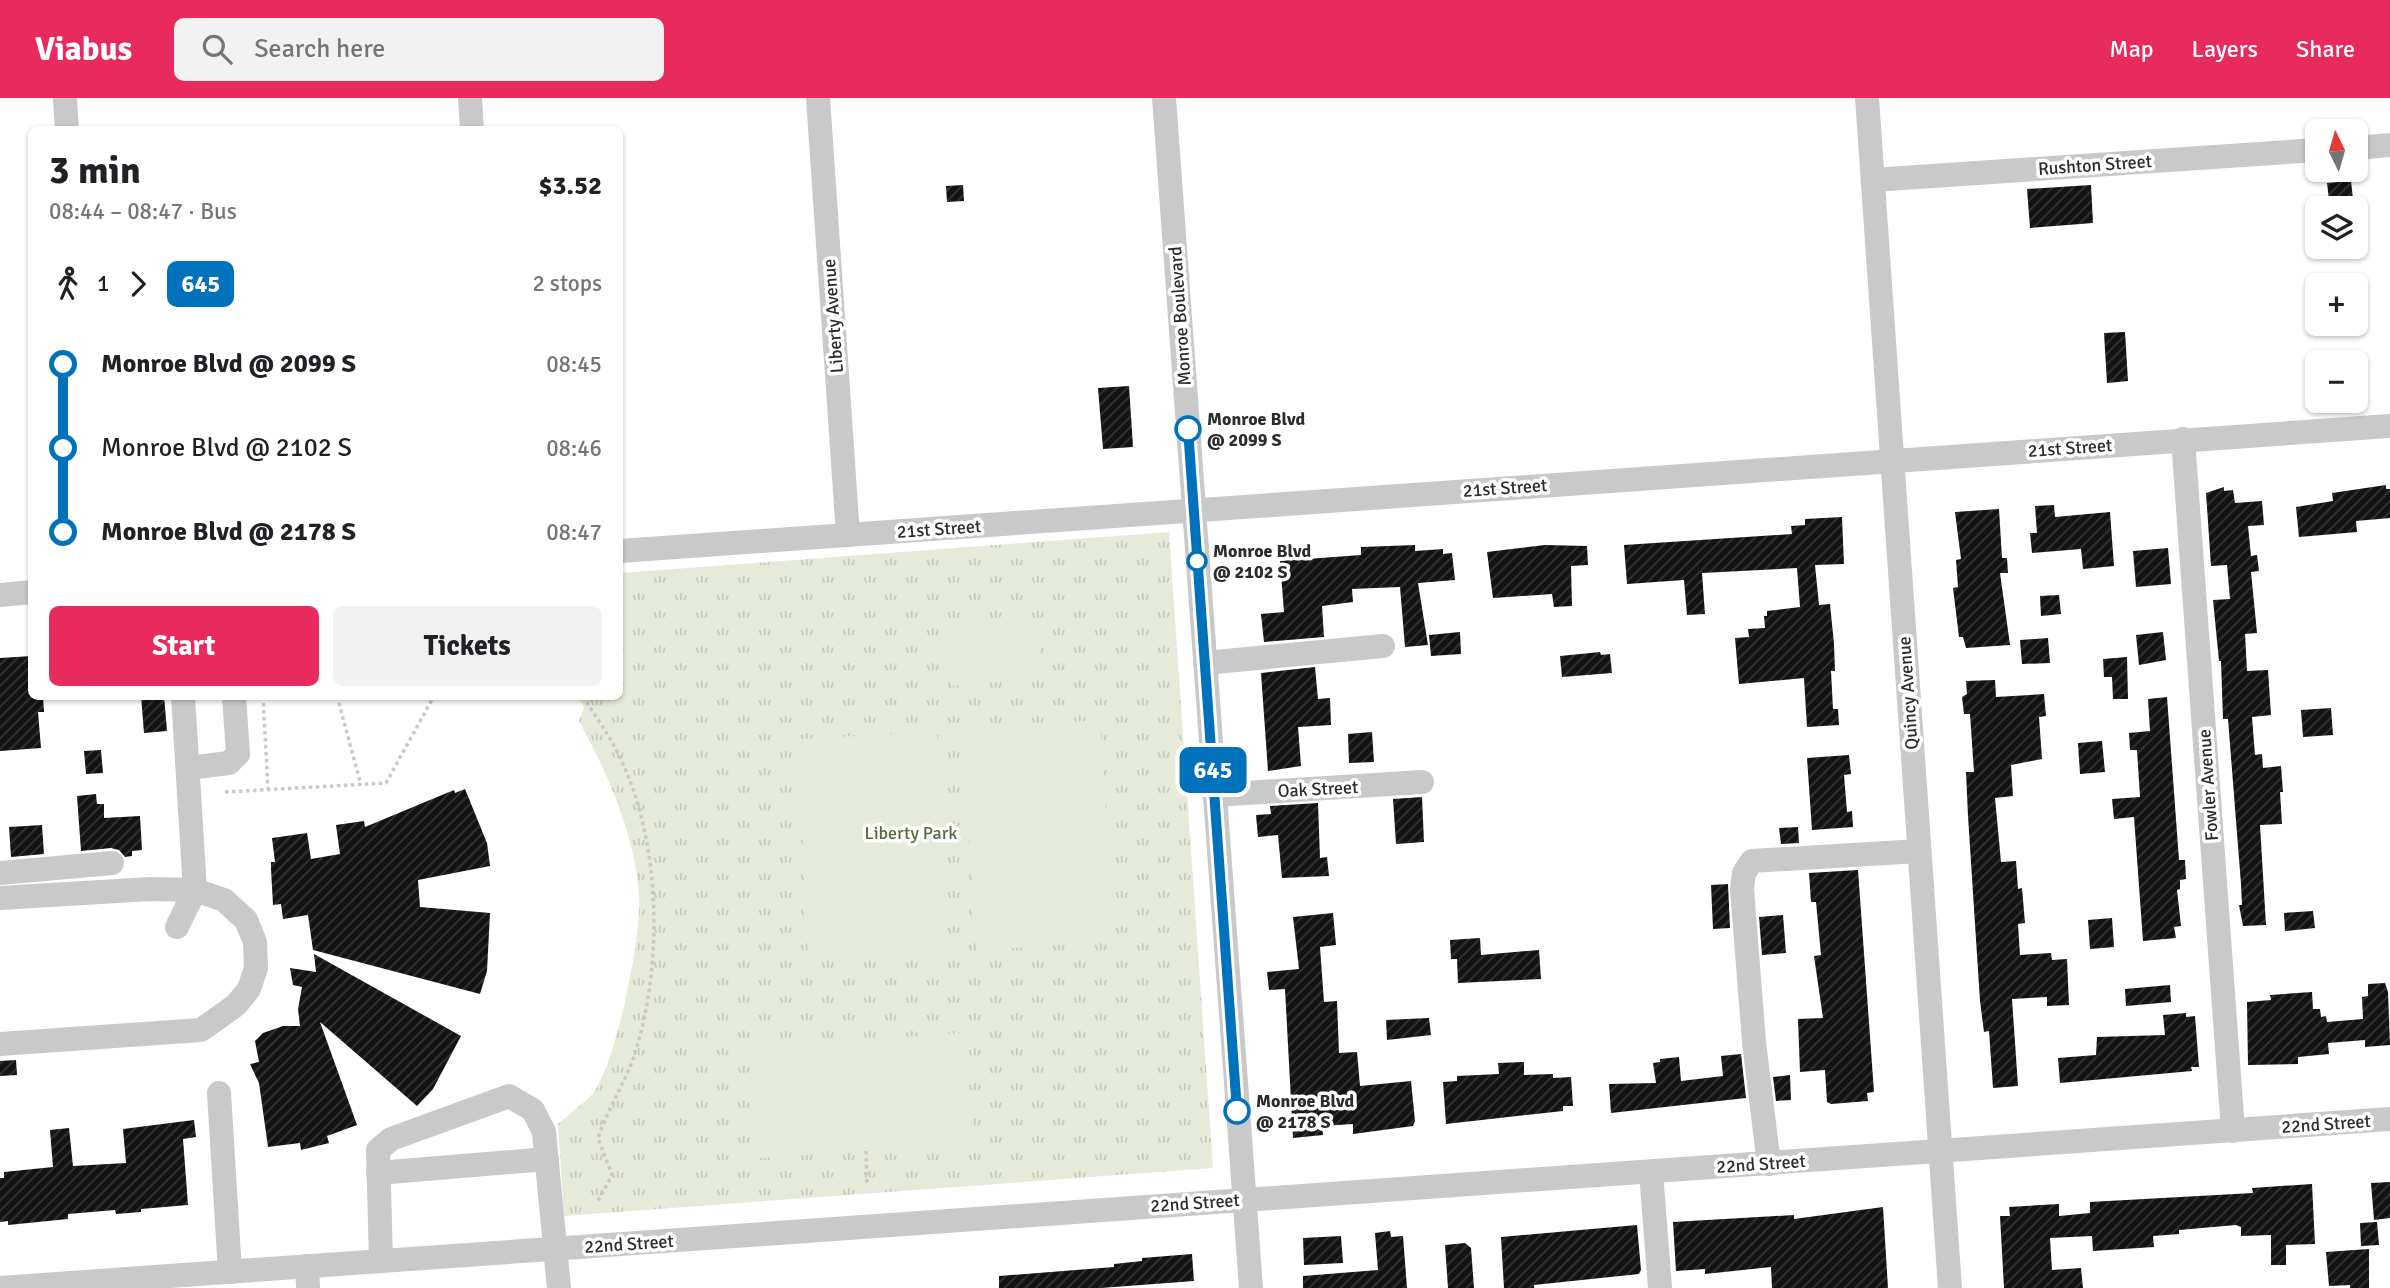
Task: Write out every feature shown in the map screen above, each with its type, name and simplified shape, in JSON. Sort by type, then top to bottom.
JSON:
[{"type":"street","points":[[65,98],[67,126]]},
{"type":"street","points":[[470,98],[472,126]]},
{"type":"street","name":"Liberty Avenue","points":[[818,98],[848,535]]},
{"type":"street","name":"Monroe Boulevard","points":[[1164,98],[1251,1288]]},
{"type":"street","name":"Quincy Avenue","points":[[1867,98],[1950,1288]]},
{"type":"street","points":[[2368,147],[2390,145]]},
{"type":"street","name":"Rushton Street","points":[[1873,180],[2305,151]]},
{"type":"street","name":"21st Street","points":[[623,551],[2390,426]]},
{"type":"street","name":"Fowler Avenue","points":[[2183,439],[2233,1131]]},
{"type":"street","points":[[0,594],[28,592]]},
{"type":"street","points":[[1205,663],[1383,646]]},
{"type":"street","points":[[177,928],[195,890],[183,700]]},
{"type":"street","points":[[188,768],[229,764],[238,754],[234,700]]},
{"type":"street","name":"Oak Street","points":[[1214,795],[1422,782]]},
{"type":"street","points":[[1769,1164],[1748,969],[1742,889],[1744,873],[1752,861],[1919,851]]},
{"type":"street","points":[[0,873],[112,863]]},
{"type":"street","points":[[0,898],[150,889],[195,890],[224,900],[246,919],[255,942],[256,968],[249,989],[236,1005],[201,1030],[0,1044]]},
{"type":"street","points":[[219,1093],[230,1272]]},
{"type":"street","points":[[381,1261],[378,1150],[391,1139],[509,1096],[533,1110],[544,1132],[559,1288]]},
{"type":"street","name":"22nd Street","points":[[0,1288],[187,1281],[230,1272],[307,1277],[381,1261],[2390,1119]]},
{"type":"street","points":[[378,1173],[547,1159]]},
{"type":"street","points":[[1651,1172],[1660,1288]]},
{"type":"path","points":[[263,700],[268,789]]},
{"type":"path","points":[[338,700],[361,785]]},
{"type":"path","points":[[225,792],[386,783],[432,700]]},
{"type":"path","points":[[585,700],[615,748],[631,789],[650,857],[654,891],[653,956],[644,1017],[636,1051],[598,1138],[612,1175],[597,1203]]},
{"type":"path","points":[[866,1152],[867,1185]]},
{"type":"green space","name":"Liberty Park","points":[[1169,532],[1213,1168],[564,1216],[558,1124],[594,1092],[604,1073],[625,1002],[638,923],[639,896],[626,827],[610,783],[579,721],[584,707],[579,700],[623,700],[623,573]]},
{"type":"green space","points":[[1037,618],[1042,679],[951,686],[946,625]]},
{"type":"green space","points":[[1100,720],[1114,942],[976,950],[963,729]]},
{"type":"green space","points":[[937,732],[947,952],[808,959],[798,739]]},
{"type":"green space","points":[[965,1033],[973,1145],[758,1158],[751,1047]]},
{"type":"building","points":[[2351,182],[2353,196],[2329,196],[2327,183]]},
{"type":"building","points":[[963,185],[964,201],[947,202],[946,186]]},
{"type":"building","points":[[2091,185],[2093,223],[2030,228],[2027,189]]},
{"type":"building","points":[[2125,332],[2128,381],[2107,383],[2104,333]]},
{"type":"building","points":[[1129,386],[1133,447],[1103,449],[1098,388]]},
{"type":"building","points":[[2386,485],[2386,489],[2390,489],[2390,518],[2356,521],[2357,532],[2299,537],[2296,507],[2333,501],[2332,493]]},
{"type":"building","points":[[2224,487],[2224,491],[2233,490],[2235,503],[2262,501],[2264,525],[2248,526],[2251,556],[2257,555],[2259,571],[2251,572],[2257,633],[2245,634],[2247,671],[2268,670],[2271,715],[2252,717],[2255,755],[2262,754],[2263,768],[2281,766],[2283,792],[2280,792],[2282,824],[2260,825],[2266,925],[2243,926],[2239,905],[2242,905],[2241,884],[2228,719],[2223,719],[2221,661],[2213,600],[2230,599],[2227,565],[2211,566],[2206,493]]},
{"type":"building","points":[[2054,505],[2055,517],[2110,512],[2114,566],[2083,569],[2081,549],[2032,553],[2030,533],[2037,533],[2035,506]]},
{"type":"building","points":[[1999,509],[2002,558],[2007,558],[2008,573],[2000,573],[2010,645],[1966,648],[1963,637],[1959,637],[1953,588],[1958,587],[1956,560],[1961,559],[1955,512]]},
{"type":"building","points":[[1842,517],[1844,564],[1815,565],[1819,605],[1830,604],[1835,671],[1831,671],[1833,709],[1838,709],[1839,725],[1807,727],[1804,678],[1739,684],[1735,638],[1749,637],[1748,629],[1765,628],[1764,616],[1767,616],[1767,611],[1800,607],[1797,568],[1702,573],[1705,614],[1687,615],[1684,580],[1627,584],[1624,545],[1792,534],[1791,526],[1805,525],[1805,519]]},
{"type":"building","points":[[1415,545],[1415,551],[1443,549],[1443,554],[1452,553],[1455,580],[1418,583],[1428,645],[1405,647],[1400,587],[1352,589],[1353,602],[1322,606],[1324,637],[1264,642],[1261,614],[1284,612],[1280,561],[1361,555],[1361,547]]},
{"type":"building","points":[[1545,545],[1587,546],[1588,565],[1571,566],[1572,606],[1554,607],[1552,594],[1493,598],[1487,552]]},
{"type":"building","points":[[2168,548],[2171,584],[2136,587],[2133,551]]},
{"type":"building","points":[[2059,595],[2061,614],[2041,616],[2040,596]]},
{"type":"building","points":[[1460,632],[1461,654],[1431,656],[1429,635]]},
{"type":"building","points":[[2163,632],[2166,660],[2139,665],[2136,635]]},
{"type":"building","points":[[2048,638],[2050,663],[2022,664],[2020,640]]},
{"type":"building","points":[[1600,652],[1601,655],[1610,654],[1612,673],[1562,677],[1560,656]]},
{"type":"building","points":[[28,656],[28,700],[43,700],[44,712],[38,712],[41,748],[0,751],[0,658]]},
{"type":"building","points":[[2127,657],[2128,699],[2113,699],[2112,677],[2104,677],[2103,659]]},
{"type":"building","points":[[1315,667],[1318,699],[1330,698],[1331,725],[1298,727],[1301,766],[1268,771],[1261,673]]},
{"type":"building","points":[[1995,680],[1996,697],[2044,694],[2046,716],[2039,717],[2042,759],[2011,765],[2013,796],[1995,798],[2001,862],[2016,861],[2018,889],[2022,888],[2025,923],[2018,924],[2020,955],[2051,953],[2052,960],[2067,959],[2069,1005],[2047,1006],[2047,997],[2012,999],[2018,1086],[1993,1088],[1989,1031],[1984,1032],[1980,1001],[1968,816],[1966,772],[1974,772],[1970,714],[1964,714],[1962,697],[1967,694],[1966,681]]},
{"type":"building","points":[[2167,697],[2179,860],[2185,860],[2186,879],[2180,880],[2180,889],[2177,890],[2181,926],[2174,927],[2176,938],[2143,941],[2134,817],[2114,819],[2112,799],[2140,797],[2137,750],[2130,750],[2129,733],[2150,731],[2148,699]]},
{"type":"building","points":[[141,700],[164,700],[167,731],[144,733]]},
{"type":"building","points":[[2331,708],[2333,735],[2303,737],[2301,710]]},
{"type":"building","points":[[1372,732],[1374,762],[1349,763],[1348,734]]},
{"type":"building","points":[[2102,741],[2105,772],[2080,774],[2078,743]]},
{"type":"building","points":[[101,750],[103,773],[86,774],[84,751]]},
{"type":"building","points":[[1849,755],[1851,774],[1844,775],[1847,812],[1852,811],[1853,827],[1812,830],[1807,758]]},
{"type":"building","points":[[465,789],[487,843],[490,866],[418,880],[420,907],[490,913],[487,971],[480,994],[313,950],[308,915],[283,919],[281,904],[273,905],[271,862],[275,862],[272,838],[307,833],[311,859],[340,854],[336,825],[364,821],[365,827],[454,790],[455,793]]},
{"type":"building","points":[[96,794],[97,804],[104,804],[104,818],[140,816],[142,850],[132,851],[132,856],[125,857],[119,850],[111,848],[81,851],[77,796]]},
{"type":"building","points":[[1422,797],[1424,842],[1396,844],[1393,799]]},
{"type":"building","points":[[1318,803],[1320,858],[1327,857],[1329,876],[1282,878],[1278,835],[1258,837],[1256,815],[1271,814],[1270,806]]},
{"type":"building","points":[[42,825],[44,854],[11,857],[9,827]]},
{"type":"building","points":[[1798,827],[1799,843],[1781,844],[1779,828]]},
{"type":"building","points":[[1858,870],[1874,1092],[1867,1093],[1868,1101],[1831,1104],[1827,1102],[1825,1070],[1800,1072],[1798,1019],[1823,1018],[1814,956],[1821,955],[1816,902],[1811,902],[1809,873]]},
{"type":"building","points":[[1728,884],[1730,928],[1713,929],[1711,885]]},
{"type":"building","points":[[2313,911],[2315,928],[2285,931],[2284,913]]},
{"type":"building","points":[[1333,913],[1336,945],[1320,947],[1324,1002],[1337,1001],[1339,1053],[1357,1052],[1360,1086],[1411,1081],[1415,1121],[1413,1126],[1353,1134],[1353,1124],[1322,1126],[1323,1135],[1293,1138],[1285,989],[1269,990],[1267,972],[1299,969],[1293,917]]},
{"type":"building","points":[[1783,915],[1786,953],[1762,955],[1759,917]]},
{"type":"building","points":[[2112,918],[2114,947],[2090,949],[2088,920]]},
{"type":"building","points":[[1480,938],[1481,955],[1539,950],[1541,979],[1458,983],[1457,959],[1451,959],[1450,940]]},
{"type":"building","points":[[314,954],[461,1036],[433,1089],[417,1106],[320,1022],[357,1125],[327,1136],[329,1143],[301,1150],[300,1143],[268,1147],[259,1083],[250,1064],[259,1062],[255,1041],[263,1033],[283,1026],[300,1026],[298,1009],[302,987],[293,985],[290,968],[316,972]]},
{"type":"building","points":[[2385,983],[2388,992],[2390,1045],[2365,1047],[2365,1040],[2328,1043],[2329,1054],[2298,1057],[2298,1064],[2248,1065],[2247,1002],[2271,1000],[2270,995],[2312,992],[2313,1009],[2320,1009],[2321,1017],[2326,1016],[2327,1022],[2363,1019],[2362,997],[2368,996],[2368,984]]},
{"type":"building","points":[[2170,985],[2171,1002],[2126,1006],[2125,989]]},
{"type":"building","points":[[2186,1013],[2186,1017],[2195,1016],[2199,1067],[2191,1067],[2192,1071],[2060,1083],[2058,1058],[2096,1055],[2097,1037],[2165,1035],[2163,1015]]},
{"type":"building","points":[[1429,1018],[1431,1035],[1387,1040],[1386,1020]]},
{"type":"building","points":[[1741,1054],[1746,1098],[1611,1113],[1609,1084],[1656,1083],[1653,1063],[1660,1062],[1660,1059],[1679,1057],[1681,1081],[1723,1076],[1721,1056]]},
{"type":"building","points":[[16,1060],[17,1075],[0,1076],[0,1061]]},
{"type":"building","points":[[1524,1062],[1524,1075],[1553,1074],[1553,1078],[1571,1077],[1573,1106],[1563,1106],[1563,1111],[1446,1124],[1443,1082],[1457,1081],[1457,1076],[1499,1074],[1498,1063]]},
{"type":"building","points":[[1790,1075],[1791,1100],[1776,1101],[1773,1077]]},
{"type":"building","points":[[194,1120],[196,1137],[183,1139],[188,1205],[116,1214],[115,1210],[68,1214],[68,1219],[8,1225],[8,1221],[0,1222],[0,1178],[4,1178],[4,1172],[53,1167],[50,1130],[69,1128],[73,1166],[126,1163],[123,1129]]},
{"type":"building","points":[[2390,1182],[2390,1218],[2374,1220],[2371,1183]]},
{"type":"building","points":[[2312,1184],[2315,1244],[2286,1245],[2286,1265],[2271,1265],[2271,1235],[2241,1236],[2241,1227],[2236,1225],[2179,1230],[2179,1234],[2153,1236],[2154,1247],[2093,1251],[2092,1236],[2050,1238],[2052,1270],[2081,1268],[2083,1288],[2004,1288],[2000,1216],[2010,1216],[2009,1207],[2059,1204],[2059,1216],[2090,1213],[2090,1202],[2253,1193],[2252,1188]]},
{"type":"building","points":[[1883,1207],[1888,1288],[1772,1288],[1771,1267],[1705,1274],[1705,1269],[1676,1271],[1673,1222],[1794,1215],[1794,1219]]},
{"type":"building","points":[[2377,1222],[2379,1245],[2361,1246],[2360,1223]]},
{"type":"building","points":[[1637,1225],[1641,1270],[1639,1274],[1534,1285],[1534,1288],[1504,1288],[1501,1237]]},
{"type":"building","points":[[1390,1231],[1391,1237],[1403,1236],[1407,1288],[1303,1288],[1303,1276],[1378,1270],[1375,1233]]},
{"type":"building","points":[[1341,1236],[1343,1263],[1304,1265],[1303,1238]]},
{"type":"building","points":[[1465,1243],[1471,1248],[1474,1288],[1448,1288],[1445,1245]]},
{"type":"building","points":[[2369,1249],[2369,1288],[2329,1286],[2326,1252]]},
{"type":"building","points":[[1192,1254],[1194,1281],[1101,1288],[999,1288],[999,1276],[1114,1267],[1114,1264],[1142,1261],[1142,1258]]},
{"type":"bus line","name":"645","points":[[1188,429],[1237,1111]]},
{"type":"place","name":"Monroe Blvd @ 2099 S","points":[[1188,429]]},
{"type":"place","name":"Monroe Blvd @ 2102 S","points":[[1197,561]]},
{"type":"place","name":"Monroe Blvd @ 2178 S","points":[[1237,1111]]}]
